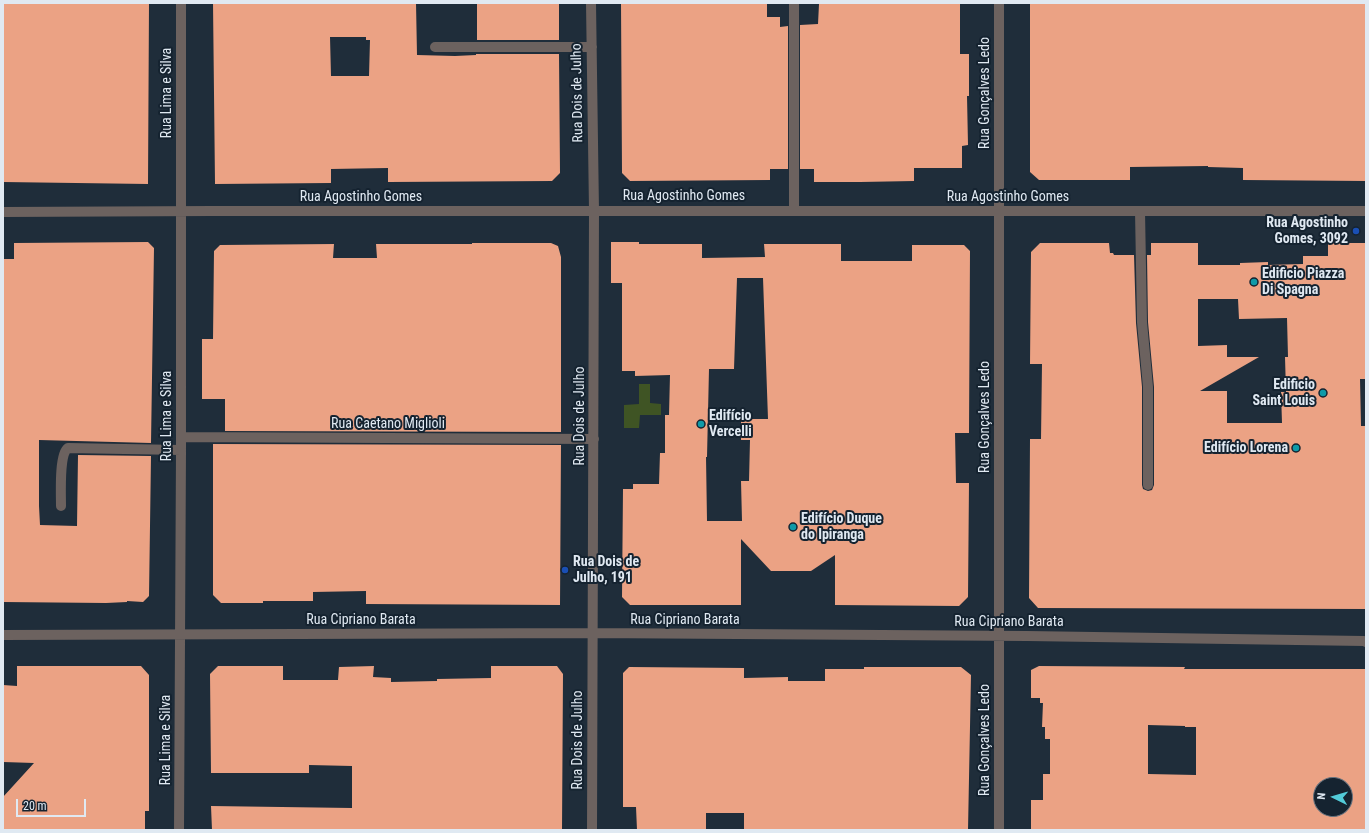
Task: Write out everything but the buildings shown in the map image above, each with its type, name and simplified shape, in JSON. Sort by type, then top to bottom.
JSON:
[{"type":"street","name":"Rua Lima e Silva","points":[[179,830],[182,450],[181,3]]},
{"type":"street","name":"Rua Dois de Julho","points":[[591,3],[594,211],[592,830]]},
{"type":"street","points":[[794,3],[794,210]]},
{"type":"street","name":"Rua Gonçalves Ledo","points":[[999,3],[999,830]]},
{"type":"street","points":[[435,47],[592,47]]},
{"type":"street","name":"Rua Agostinho Gomes","points":[[3,212],[794,210],[1366,211]]},
{"type":"street","points":[[1140,211],[1142,322],[1148,387],[1148,485]]},
{"type":"street","name":"Rua Caetano Miglioli","points":[[181,437],[594,439]]},
{"type":"street","points":[[61,506],[63,458],[66,449],[68,448],[182,450]]},
{"type":"street","name":"Rua Cipriano Barata","points":[[3,635],[180,636],[592,633],[1365,640]]},
{"type":"green space","points":[[639,384],[650,384],[650,403],[661,404],[661,415],[640,415],[639,428],[624,428],[624,405],[639,404]]},
{"type":"place","name":"Rua Agostinho Gomes, 3092","points":[[1356,231]]},
{"type":"place","name":"Edificio Piazza Di Spagna","points":[[1254,282]]},
{"type":"place","name":"Edificio Saint Louis","points":[[1323,393]]},
{"type":"place","name":"Edifício Vercelli","points":[[701,424]]},
{"type":"place","name":"Edifício Lorena","points":[[1296,448]]},
{"type":"place","name":"Edifício Duque do Ipiranga","points":[[793,527]]},
{"type":"place","name":"Rua Dois de Julho, 191","points":[[565,570]]}]
